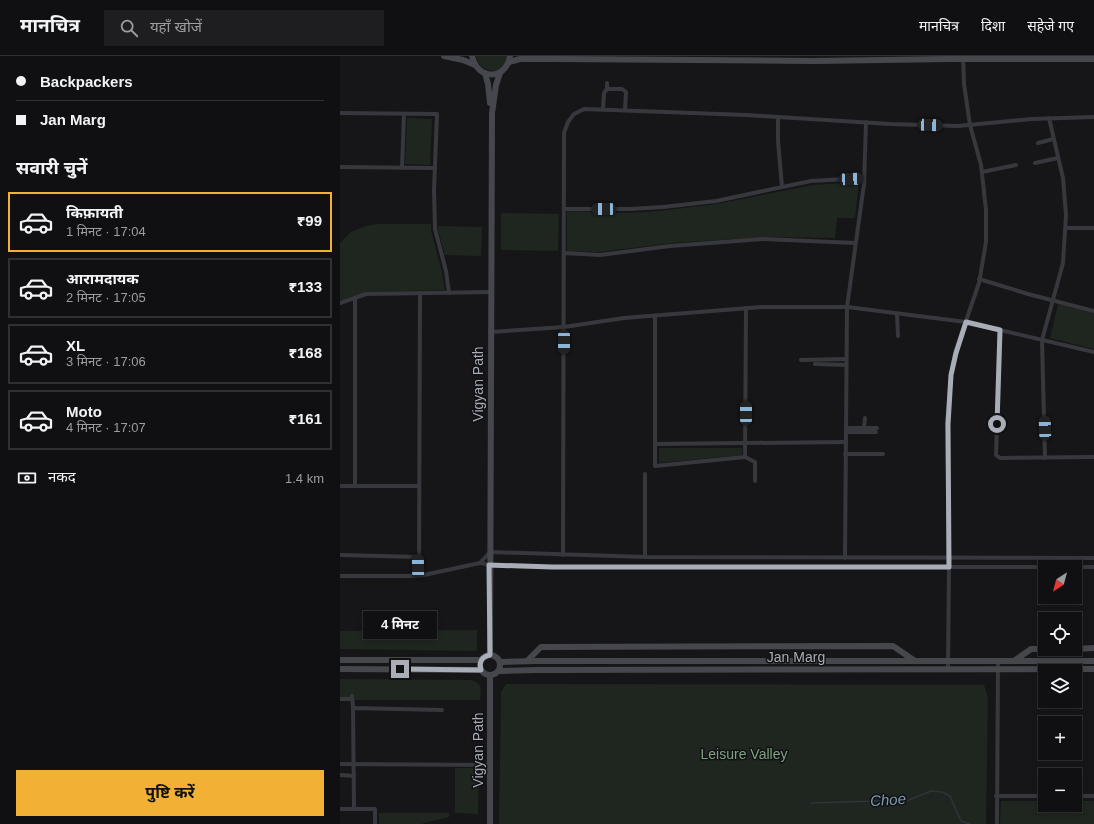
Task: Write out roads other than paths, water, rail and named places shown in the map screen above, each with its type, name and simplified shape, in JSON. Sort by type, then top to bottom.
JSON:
[{"type":"main road","points":[[444,56],[463,60],[475,65]]},
{"type":"main road","points":[[472,56],[478,69],[492,75],[500,73],[505,69],[510,59],[963,57],[1094,59]]},
{"type":"main road","name":"Vigyan Path","points":[[485,73],[492,113]]},
{"type":"main road","name":"Vigyan Path","points":[[490,655],[490,292],[492,113],[496,84],[500,73]]},
{"type":"main road","points":[[527,661],[540,648],[885,646],[893,646],[915,661]]},
{"type":"main road","points":[[1082,648],[1094,648]]},
{"type":"main road","points":[[1014,661],[1031,649],[1038,649]]},
{"type":"main road","points":[[340,660],[481,660],[490,655],[497,658],[500,662],[498,671],[494,675],[490,676],[481,670],[340,669]]},
{"type":"main road","points":[[481,660],[481,670]]},
{"type":"main road","name":"Jan Marg","points":[[500,662],[1094,661]]},
{"type":"main road","name":"Jan Marg","points":[[498,671],[1094,669]]},
{"type":"main road","name":"Vigyan Path","points":[[490,676],[490,824]]},
{"type":"street","points":[[948,669],[948,424],[952,367],[979,279],[986,242],[986,210],[982,172],[970,125],[964,84],[963,57]]},
{"type":"street","points":[[603,110],[604,93],[607,89],[606,82]]},
{"type":"street","points":[[607,89],[622,90],[626,92],[625,110]]},
{"type":"street","points":[[563,555],[564,133],[568,122],[574,114],[584,109],[625,110],[958,126],[1049,118],[1094,117]]},
{"type":"street","points":[[340,113],[437,114],[435,229],[446,271],[449,293]]},
{"type":"street","points":[[402,168],[404,114]]},
{"type":"street","points":[[778,117],[778,141],[782,187]]},
{"type":"street","points":[[1045,458],[1042,340],[1054,301],[1063,263],[1066,228],[1063,178],[1049,118]]},
{"type":"street","points":[[845,558],[847,307],[864,178],[866,122]]},
{"type":"street","points":[[1038,143],[1054,139]]},
{"type":"street","points":[[1035,163],[1058,158]]},
{"type":"street","points":[[982,172],[1016,165]]},
{"type":"street","points":[[340,167],[435,168]]},
{"type":"street","points":[[564,209],[630,209],[663,207],[716,201],[811,181],[864,178]]},
{"type":"street","points":[[1066,228],[1094,228]]},
{"type":"street","points":[[564,253],[600,255],[670,246],[763,239],[855,243]]},
{"type":"street","points":[[979,279],[1094,311]]},
{"type":"street","points":[[340,303],[366,294],[490,292]]},
{"type":"street","points":[[419,576],[420,293]]},
{"type":"street","points":[[355,298],[356,486]]},
{"type":"street","points":[[490,332],[564,327],[624,318],[746,308],[847,307],[966,322],[1094,352]]},
{"type":"street","points":[[746,308],[746,457]]},
{"type":"street","points":[[897,314],[898,336]]},
{"type":"street","points":[[655,316],[656,466],[746,457],[754,460],[756,464],[755,481]]},
{"type":"street","points":[[1000,330],[996,455],[1000,458],[1094,458]]},
{"type":"street","points":[[801,360],[846,359]]},
{"type":"street","points":[[815,364],[846,365]]},
{"type":"street","points":[[864,428],[865,418]]},
{"type":"street","points":[[864,428],[876,430],[846,430],[864,428]]},
{"type":"street","points":[[655,444],[846,442]]},
{"type":"street","points":[[846,454],[883,454]]},
{"type":"street","points":[[645,474],[645,557]]},
{"type":"street","points":[[340,486],[419,486]]},
{"type":"street","points":[[480,563],[490,552],[645,557],[1094,558]]},
{"type":"street","points":[[340,556],[418,557]]},
{"type":"street","points":[[340,576],[419,576],[480,563],[489,565],[552,567],[1038,567]]},
{"type":"street","points":[[1082,567],[1094,567]]},
{"type":"street","points":[[997,823],[998,661]]},
{"type":"street","points":[[340,699],[352,697],[354,809]]},
{"type":"street","points":[[353,708],[442,710]]},
{"type":"street","points":[[340,764],[490,765]]},
{"type":"street","points":[[340,775],[354,776]]},
{"type":"street","points":[[996,796],[1038,796]]},
{"type":"street","points":[[1082,796],[1094,796]]},
{"type":"street","points":[[340,809],[374,809],[375,824]]},
{"type":"waterway","name":"Choe","points":[[811,803],[909,800],[931,791],[942,792],[950,796],[961,821],[970,824]]},
{"type":"park label","name":"Leisure Valley","points":[[744,754]]}]
